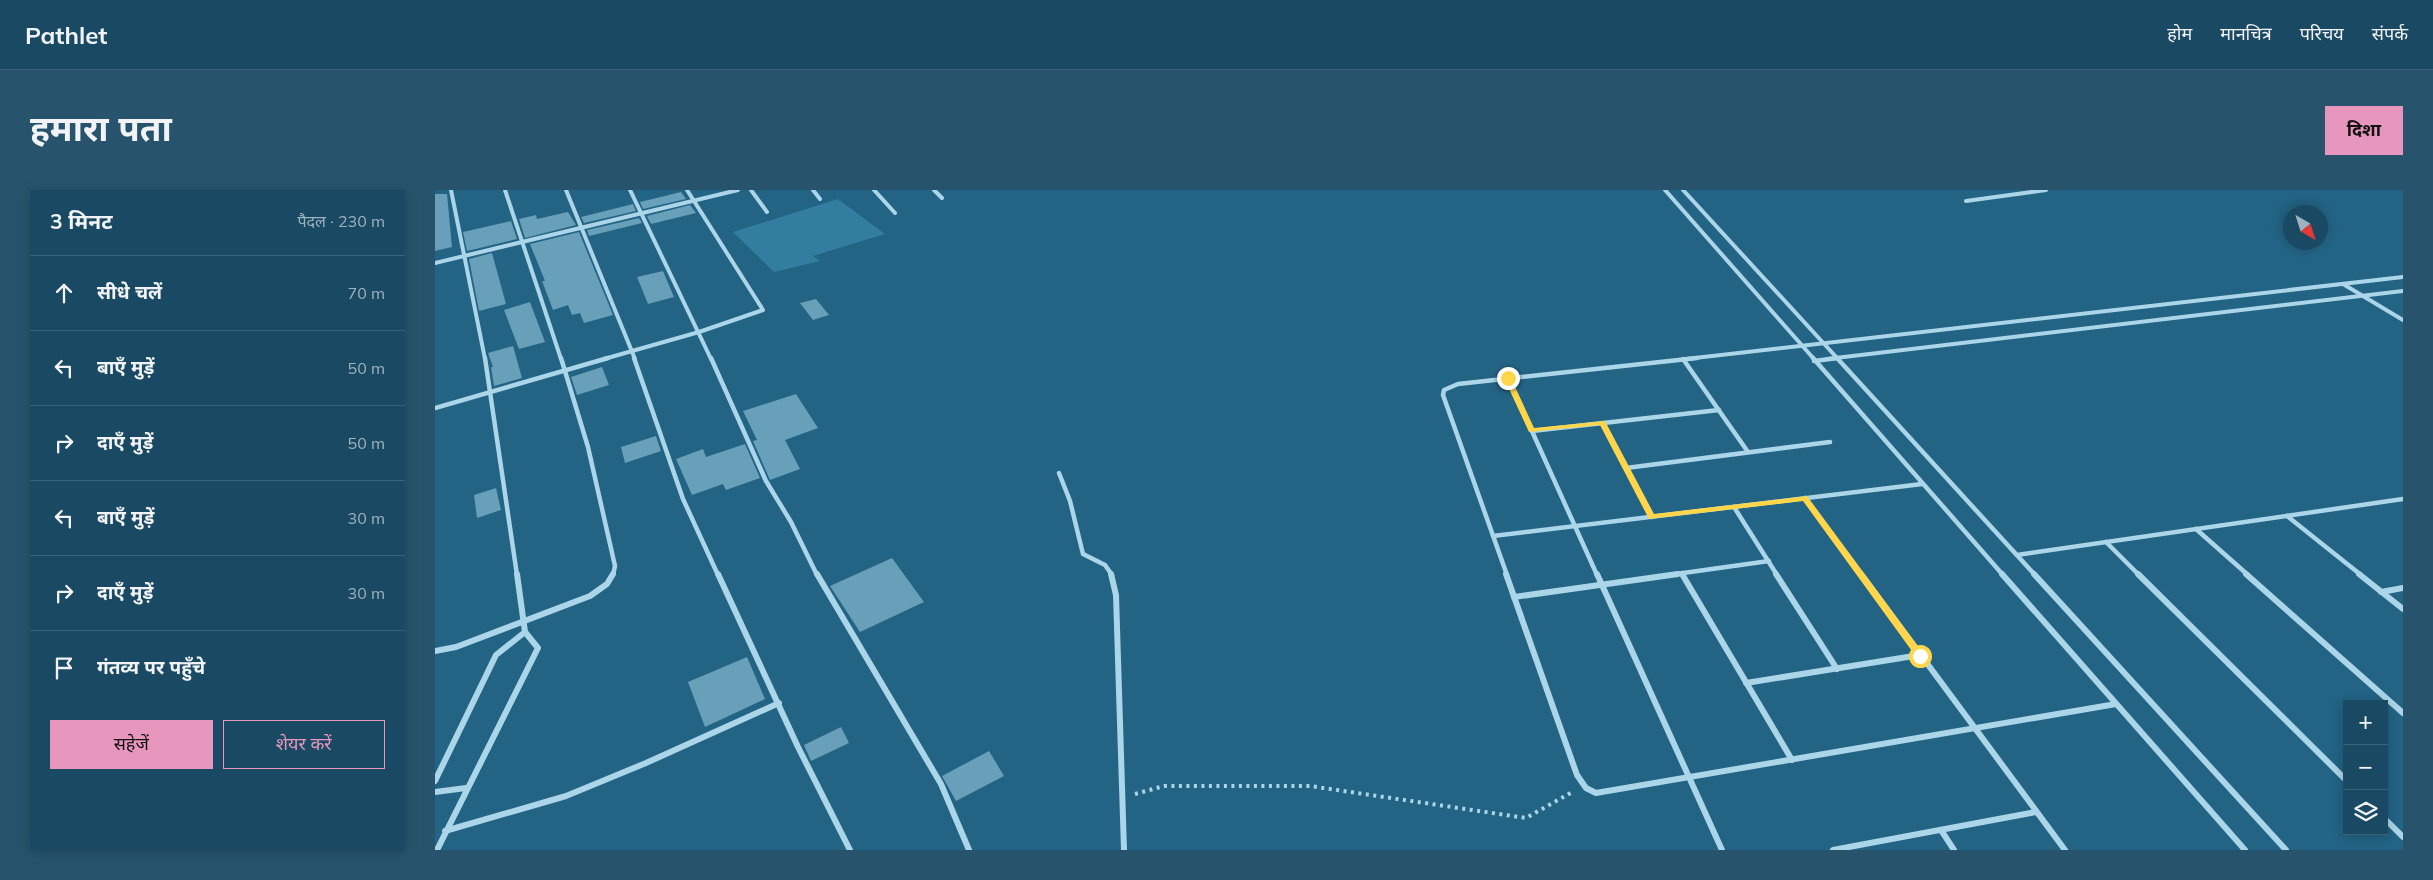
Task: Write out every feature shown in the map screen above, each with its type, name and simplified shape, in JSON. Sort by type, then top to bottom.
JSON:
[{"type":"street","points":[[437,850],[466,788],[538,648],[525,632],[504,475],[485,359],[451,190]]},
{"type":"street","points":[[435,651],[456,647],[590,596],[605,587],[613,576],[615,566],[588,448],[563,371],[544,303],[505,190]]},
{"type":"street","points":[[566,190],[632,351],[683,499],[850,850]]},
{"type":"street","points":[[630,190],[699,332],[766,481],[791,522],[815,571],[941,784],[969,850]]},
{"type":"street","points":[[435,408],[699,332],[763,310],[687,190]]},
{"type":"street","points":[[435,263],[738,190]]},
{"type":"street","points":[[751,190],[767,212]]},
{"type":"street","points":[[813,190],[820,199]]},
{"type":"street","points":[[874,190],[895,213]]},
{"type":"street","points":[[934,190],[942,198]]},
{"type":"street","points":[[1665,190],[2245,850]]},
{"type":"street","points":[[1683,190],[2286,850]]},
{"type":"street","points":[[2003,190],[2010,194]]},
{"type":"street","points":[[1966,201],[2046,190]]},
{"type":"street","points":[[2116,704],[1600,794],[1590,792],[1583,786],[1577,775],[1443,395],[1444,390],[1450,385],[1508,378],[1825,344],[2403,277]]},
{"type":"street","points":[[2343,284],[2403,320]]},
{"type":"street","points":[[1814,361],[2403,291]]},
{"type":"street","points":[[2393,314],[2403,313]]},
{"type":"street","points":[[1683,359],[1748,452]]},
{"type":"street","points":[[1508,378],[1599,584],[1687,778],[1722,850]]},
{"type":"street","points":[[1531,431],[1719,410]]},
{"type":"street","points":[[1602,423],[1652,517]]},
{"type":"street","points":[[1626,468],[1830,442]]},
{"type":"street","points":[[1059,473],[1070,500],[1083,554],[1088,558],[1101,562],[1113,576],[1116,595],[1124,850]]},
{"type":"street","points":[[1493,536],[1922,484]]},
{"type":"street","points":[[1805,498],[2065,850]]},
{"type":"street","points":[[2017,555],[2403,499]]},
{"type":"street","points":[[1734,507],[1837,669]]},
{"type":"street","points":[[2287,516],[2403,609]]},
{"type":"street","points":[[2196,529],[2403,713]]},
{"type":"street","points":[[2106,542],[2343,777]]},
{"type":"street","points":[[1514,596],[1769,562]]},
{"type":"street","points":[[1682,573],[1792,760]]},
{"type":"street","points":[[2381,592],[2403,588]]},
{"type":"street","points":[[435,781],[496,655],[525,632]]},
{"type":"street","points":[[1746,683],[1920,656]]},
{"type":"street","points":[[445,831],[511,814],[589,787],[683,748],[779,704]]},
{"type":"street","points":[[435,792],[466,788]]},
{"type":"street","points":[[1833,850],[2037,812]]},
{"type":"street","points":[[2388,822],[2403,837]]},
{"type":"street","points":[[1941,830],[1954,850]]},
{"type":"path","points":[[1121,797],[1164,786],[1310,786],[1526,818],[1583,786]]},
{"type":"shaded area","points":[[838,199],[885,234],[813,256],[820,261],[774,272],[733,232]]},
{"type":"building","points":[[681,192],[686,199],[643,209],[640,202]]},
{"type":"building","points":[[435,194],[447,194],[452,247],[435,251]]},
{"type":"building","points":[[633,204],[636,211],[584,223],[581,217]]},
{"type":"building","points":[[690,205],[696,213],[651,224],[647,216]]},
{"type":"building","points":[[568,212],[576,225],[525,238],[519,219],[536,215],[537,219]]},
{"type":"building","points":[[639,218],[642,223],[589,236],[587,230]]},
{"type":"building","points":[[511,221],[517,239],[467,251],[463,232]]},
{"type":"building","points":[[579,232],[613,315],[584,323],[580,313],[572,315],[568,305],[553,310],[542,281],[545,281],[530,244]]},
{"type":"building","points":[[492,253],[506,304],[479,311],[469,259]]},
{"type":"building","points":[[663,271],[674,297],[648,304],[637,277]]},
{"type":"building","points":[[816,299],[829,315],[813,320],[800,303]]},
{"type":"building","points":[[530,302],[545,342],[519,349],[504,310]]},
{"type":"building","points":[[513,346],[522,378],[494,386],[491,367],[493,367],[488,353]]},
{"type":"building","points":[[602,367],[609,385],[577,395],[571,377]]},
{"type":"building","points":[[796,394],[818,428],[785,440],[800,469],[770,480],[753,441],[757,440],[743,411]]},
{"type":"building","points":[[656,436],[661,451],[625,463],[621,447]]},
{"type":"building","points":[[745,444],[760,478],[726,490],[723,484],[692,495],[676,459],[703,449],[706,457]]},
{"type":"building","points":[[496,488],[501,510],[477,518],[474,495]]},
{"type":"building","points":[[892,558],[924,602],[860,632],[830,586]]},
{"type":"building","points":[[747,657],[765,699],[705,727],[688,682]]},
{"type":"building","points":[[841,727],[849,743],[811,761],[804,745]]},
{"type":"building","points":[[989,751],[1004,776],[956,801],[942,776]]},
{"type":"route","points":[[1508,378],[1531,431],[1602,423],[1652,517],[1805,498],[1920,656]]}]
